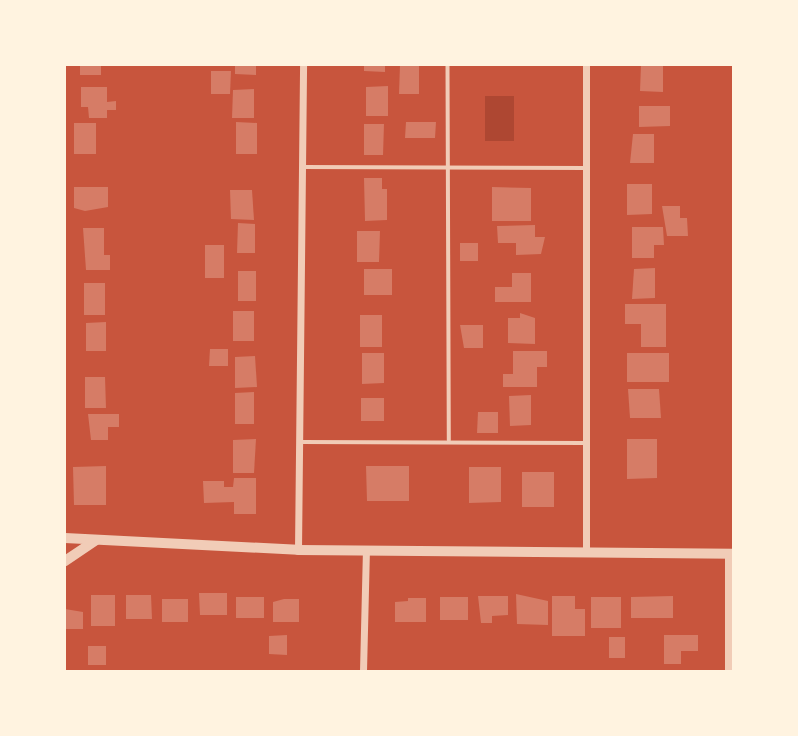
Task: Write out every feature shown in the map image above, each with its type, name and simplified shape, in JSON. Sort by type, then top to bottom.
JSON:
[{"type":"street","points":[[298,551],[303,65]]},
{"type":"street","points":[[586,65],[586,552]]},
{"type":"street","points":[[65,538],[298,551],[731,554],[728,671]]},
{"type":"street","points":[[65,561],[98,538]]},
{"type":"street","points":[[363,671],[366,551]]},
{"type":"lane","points":[[448,65],[449,440]]},
{"type":"lane","points":[[302,167],[449,170],[586,168]]},
{"type":"lane","points":[[299,442],[449,440],[586,443]]},
{"type":"shaded area","points":[[485,96],[514,96],[514,141],[485,141]]},
{"type":"building","points":[[80,65],[101,65],[101,75],[80,75]]},
{"type":"building","points":[[235,65],[256,65],[256,75],[235,74]]},
{"type":"building","points":[[364,65],[385,65],[385,72],[364,71]]},
{"type":"building","points":[[400,65],[419,65],[419,94],[399,94]]},
{"type":"building","points":[[641,65],[663,65],[663,92],[640,91]]},
{"type":"building","points":[[211,71],[231,71],[230,94],[211,94]]},
{"type":"building","points":[[388,86],[388,116],[366,116],[366,87]]},
{"type":"building","points":[[81,87],[107,87],[107,102],[116,101],[116,110],[107,110],[107,118],[89,118],[88,107],[81,107]]},
{"type":"building","points":[[254,89],[254,118],[232,118],[233,90]]},
{"type":"building","points":[[639,106],[670,106],[670,126],[639,127]]},
{"type":"building","points":[[236,122],[257,123],[257,154],[236,154]]},
{"type":"building","points":[[406,122],[436,122],[435,138],[405,138]]},
{"type":"building","points":[[74,123],[96,123],[96,154],[74,154]]},
{"type":"building","points":[[364,124],[384,124],[383,155],[364,155]]},
{"type":"building","points":[[633,134],[654,134],[654,163],[630,163]]},
{"type":"building","points":[[364,178],[382,178],[382,189],[387,189],[387,220],[365,221]]},
{"type":"building","points":[[627,184],[652,184],[652,214],[627,215]]},
{"type":"building","points":[[74,187],[108,187],[108,207],[85,211],[74,208]]},
{"type":"building","points":[[492,187],[531,188],[531,221],[492,221]]},
{"type":"building","points":[[230,190],[252,190],[254,220],[231,219]]},
{"type":"building","points":[[662,206],[680,206],[680,218],[687,218],[688,236],[667,236]]},
{"type":"building","points":[[238,223],[255,224],[255,253],[237,253]]},
{"type":"building","points":[[535,225],[535,237],[545,237],[541,254],[516,255],[516,243],[498,243],[497,226]]},
{"type":"building","points":[[632,227],[663,227],[664,245],[654,245],[654,258],[632,258]]},
{"type":"building","points":[[83,228],[104,228],[104,255],[110,255],[110,270],[86,270]]},
{"type":"building","points":[[357,231],[380,231],[379,262],[357,262]]},
{"type":"building","points":[[460,243],[478,243],[478,261],[460,261]]},
{"type":"building","points":[[205,245],[224,245],[224,278],[205,278]]},
{"type":"building","points":[[655,268],[655,298],[632,299],[634,269]]},
{"type":"building","points":[[364,269],[392,269],[392,295],[364,295]]},
{"type":"building","points":[[238,271],[256,271],[256,301],[238,301]]},
{"type":"building","points":[[512,273],[531,273],[531,302],[495,302],[495,287],[512,287]]},
{"type":"building","points":[[84,283],[105,283],[105,315],[84,315]]},
{"type":"building","points":[[625,304],[666,304],[666,347],[641,347],[641,324],[625,324]]},
{"type":"building","points":[[233,311],[254,311],[254,341],[233,341]]},
{"type":"building","points":[[520,313],[535,318],[535,344],[508,343],[508,318],[520,318]]},
{"type":"building","points":[[360,315],[382,315],[382,347],[360,347]]},
{"type":"building","points":[[106,322],[106,351],[86,351],[86,323]]},
{"type":"building","points":[[460,325],[483,325],[483,348],[464,348]]},
{"type":"building","points":[[210,349],[228,349],[228,366],[209,366]]},
{"type":"building","points":[[513,351],[547,351],[547,367],[537,367],[537,387],[503,387],[503,374],[513,374]]},
{"type":"building","points":[[362,353],[384,353],[384,383],[362,384]]},
{"type":"building","points":[[627,353],[669,353],[669,382],[627,382]]},
{"type":"building","points":[[255,356],[257,387],[235,388],[235,357]]},
{"type":"building","points":[[85,377],[105,377],[106,408],[85,408]]},
{"type":"building","points":[[628,389],[659,389],[661,418],[630,418]]},
{"type":"building","points":[[254,392],[254,424],[235,424],[235,393]]},
{"type":"building","points":[[531,395],[531,425],[510,426],[509,396]]},
{"type":"building","points":[[361,398],[384,398],[384,421],[361,421]]},
{"type":"building","points":[[478,412],[498,412],[498,433],[477,433]]},
{"type":"building","points":[[88,414],[119,414],[119,427],[108,427],[108,440],[91,440]]},
{"type":"building","points":[[256,439],[254,473],[233,473],[233,440]]},
{"type":"building","points":[[627,439],[657,439],[657,478],[627,479]]},
{"type":"building","points":[[106,466],[106,505],[74,505],[73,467]]},
{"type":"building","points":[[366,466],[409,466],[409,501],[367,501]]},
{"type":"building","points":[[469,467],[501,467],[501,502],[469,503]]},
{"type":"building","points":[[522,472],[554,472],[554,507],[522,507]]},
{"type":"building","points":[[234,478],[256,478],[256,514],[234,514],[234,502],[204,503],[203,481],[224,481],[224,487],[233,487]]},
{"type":"building","points":[[199,593],[227,593],[227,615],[200,615]]},
{"type":"building","points":[[516,594],[548,601],[548,625],[517,624]]},
{"type":"building","points":[[91,595],[115,595],[115,626],[91,626]]},
{"type":"building","points":[[126,595],[151,595],[152,619],[126,619]]},
{"type":"building","points":[[478,596],[508,596],[508,615],[492,616],[492,623],[481,623]]},
{"type":"building","points":[[552,596],[575,596],[575,609],[585,609],[585,636],[552,636]]},
{"type":"building","points":[[673,596],[673,618],[631,618],[631,597]]},
{"type":"building","points":[[236,597],[264,597],[264,618],[236,618]]},
{"type":"building","points":[[440,597],[468,597],[468,620],[440,620]]},
{"type":"building","points":[[591,597],[621,597],[621,628],[591,628]]},
{"type":"building","points":[[408,598],[426,598],[426,622],[395,622],[395,602],[408,601]]},
{"type":"building","points":[[162,599],[188,599],[188,622],[162,622]]},
{"type":"building","points":[[299,599],[299,622],[273,622],[273,602]]},
{"type":"building","points":[[65,609],[83,612],[83,629],[65,629]]},
{"type":"building","points":[[287,635],[287,655],[269,654],[269,636]]},
{"type":"building","points":[[664,635],[698,635],[698,651],[681,651],[681,664],[664,664]]},
{"type":"building","points":[[609,637],[625,637],[625,658],[609,658]]},
{"type":"building","points":[[88,646],[106,646],[106,665],[88,665]]}]
